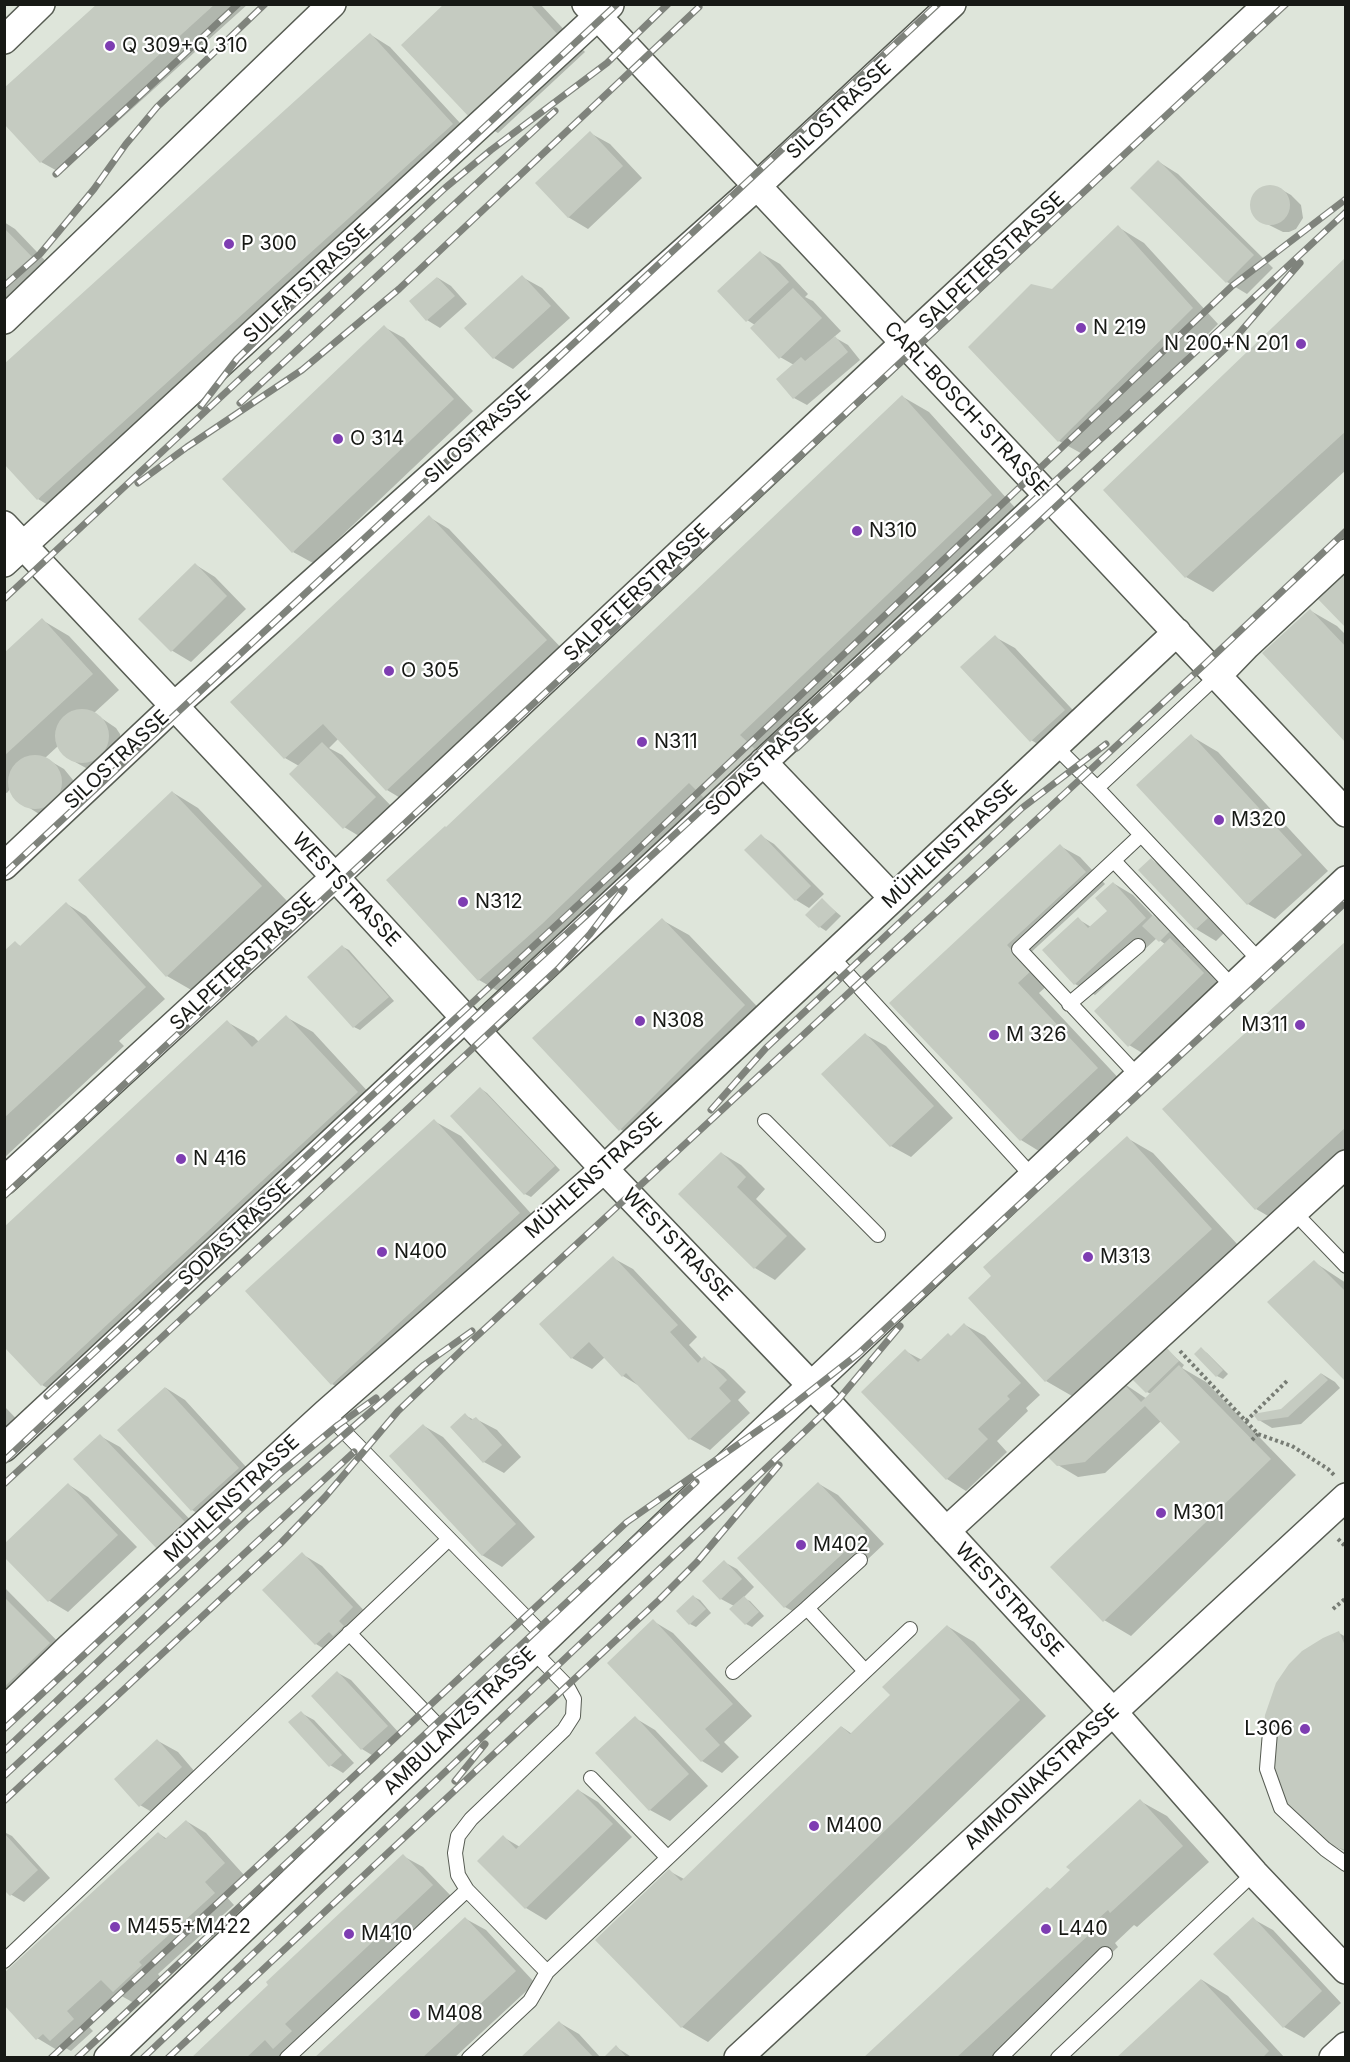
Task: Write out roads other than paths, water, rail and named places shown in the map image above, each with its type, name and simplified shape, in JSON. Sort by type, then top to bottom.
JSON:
[{"type":"street","points":[[4,40],[41,4]]},
{"type":"street","points":[[4,320],[332,4]]},
{"type":"street","name":"SILOSTRASSE","points":[[4,866],[173,706],[756,187],[952,4]]},
{"type":"street","name":"SALPETERSTRASSE","points":[[4,1181],[335,877],[1268,4]]},
{"type":"street","name":"CARL-BOSCH-STRASSE","points":[[598,9],[756,187],[1346,813]]},
{"type":"street","name":"SULFATSTRASSE","points":[[14,554],[598,9]]},
{"type":"street","name":"SODASTRASSE","points":[[4,1448],[763,762],[1048,496]]},
{"type":"street","name":"WESTSTRASSE","points":[[4,525],[14,554],[173,706],[335,877],[604,1169],[812,1386],[1113,1712],[1254,1873],[1346,1970]]},
{"type":"street","points":[[1217,676],[1346,553]]},
{"type":"street","name":"MÜHLENSTRASSE","points":[[4,1711],[69,1648],[326,1413],[604,1169],[1177,632]]},
{"type":"street","points":[[763,762],[893,898]]},
{"type":"street","name":"AMBULANZSTRASSE","points":[[108,2058],[539,1645],[1346,880]]},
{"type":"street","points":[[946,1531],[1346,1164]]},
{"type":"street","name":"AMMONIAKSTRASSE","points":[[738,2058],[1113,1712],[1343,1489]]},
{"type":"street","points":[[1333,2058],[1346,2046]]},
{"type":"lane","points":[[1097,788],[1217,676]]},
{"type":"lane","points":[[1055,746],[1260,961]]},
{"type":"lane","points":[[1138,1076],[1019,949],[1141,835]]},
{"type":"lane","points":[[1114,861],[1233,987]]},
{"type":"lane","points":[[1070,1004],[1138,946]]},
{"type":"lane","points":[[831,956],[1032,1176]]},
{"type":"lane","points":[[765,1121],[878,1234]]},
{"type":"lane","points":[[1294,1212],[1346,1266]]},
{"type":"lane","points":[[326,1413],[449,1539],[539,1645],[574,1699],[573,1716],[564,1730],[471,1819],[458,1836],[454,1853],[458,1875],[467,1890],[547,1972]]},
{"type":"lane","points":[[4,1961],[449,1539]]},
{"type":"lane","points":[[733,1672],[860,1560]]},
{"type":"lane","points":[[807,1608],[865,1671]]},
{"type":"lane","points":[[469,2058],[530,2001],[547,1972],[910,1629]]},
{"type":"lane","points":[[349,1634],[446,1734]]},
{"type":"lane","points":[[1270,1732],[1267,1768],[1281,1808],[1325,1849],[1346,1864]]},
{"type":"lane","points":[[591,1778],[667,1857]]},
{"type":"lane","points":[[1058,2058],[1254,1873]]},
{"type":"lane","points":[[287,2058],[467,1890]]},
{"type":"lane","points":[[1000,2058],[1105,1954]]},
{"type":"railway","points":[[56,174],[238,4]]},
{"type":"railway","points":[[4,286],[40,254],[157,107],[265,4]]},
{"type":"railway","points":[[201,406],[237,359],[281,316],[617,4]]},
{"type":"railway","points":[[4,599],[445,188],[491,150],[607,63],[668,4]]},
{"type":"railway","points":[[4,874],[938,4]]},
{"type":"railway","points":[[4,1196],[1286,4]]},
{"type":"railway","points":[[138,483],[187,447],[302,370],[399,289],[699,7]]},
{"type":"railway","points":[[240,403],[555,111]]},
{"type":"railway","points":[[47,1396],[631,856],[1232,286],[1346,199]]},
{"type":"railway","points":[[4,1461],[470,1022],[709,803],[770,742],[1346,212]]},
{"type":"railway","points":[[797,748],[1229,345],[1300,263]]},
{"type":"railway","points":[[4,1801],[280,1544],[325,1497],[398,1411],[464,1348],[1346,531]]},
{"type":"railway","points":[[711,1110],[766,1048],[1022,808],[1106,744]]},
{"type":"railway","points":[[4,1484],[558,969],[590,934],[624,889]]},
{"type":"railway","points":[[51,2058],[627,1522],[780,1415],[858,1354],[1346,902]]},
{"type":"railway","points":[[143,2058],[838,1400],[900,1326]]},
{"type":"railway","points":[[4,1751],[249,1518],[424,1365],[472,1331]]},
{"type":"railway","points":[[4,1729],[279,1474],[338,1425],[376,1398]]},
{"type":"railway","points":[[4,1776],[354,1452]]},
{"type":"railway","points":[[168,2058],[659,1600],[697,1562],[779,1465]]},
{"type":"railway","points":[[77,2058],[696,1482]]},
{"type":"railway","points":[[455,1781],[485,1744]]},
{"type":"place","name":"Q 309+Q 310","points":[[110,46]]},
{"type":"place","name":"P 300","points":[[229,244]]},
{"type":"place","name":"N 219","points":[[1081,328]]},
{"type":"place","name":"N 200+N 201","points":[[1301,344]]},
{"type":"place","name":"O 314","points":[[338,439]]},
{"type":"place","name":"N310","points":[[857,531]]},
{"type":"place","name":"O 305","points":[[389,671]]},
{"type":"place","name":"N311","points":[[642,742]]},
{"type":"place","name":"M320","points":[[1219,820]]},
{"type":"place","name":"N312","points":[[463,902]]},
{"type":"place","name":"N308","points":[[640,1021]]},
{"type":"place","name":"M311","points":[[1300,1025]]},
{"type":"place","name":"M 326","points":[[994,1035]]},
{"type":"place","name":"N 416","points":[[181,1159]]},
{"type":"place","name":"N400","points":[[382,1252]]},
{"type":"place","name":"M313","points":[[1088,1257]]},
{"type":"place","name":"M301","points":[[1161,1513]]},
{"type":"place","name":"M402","points":[[801,1545]]},
{"type":"place","name":"L306","points":[[1305,1729]]},
{"type":"place","name":"M400","points":[[814,1826]]},
{"type":"place","name":"M455+M422","points":[[115,1927]]},
{"type":"place","name":"L440","points":[[1046,1929]]},
{"type":"place","name":"M410","points":[[349,1934]]},
{"type":"place","name":"M408","points":[[415,2014]]}]
